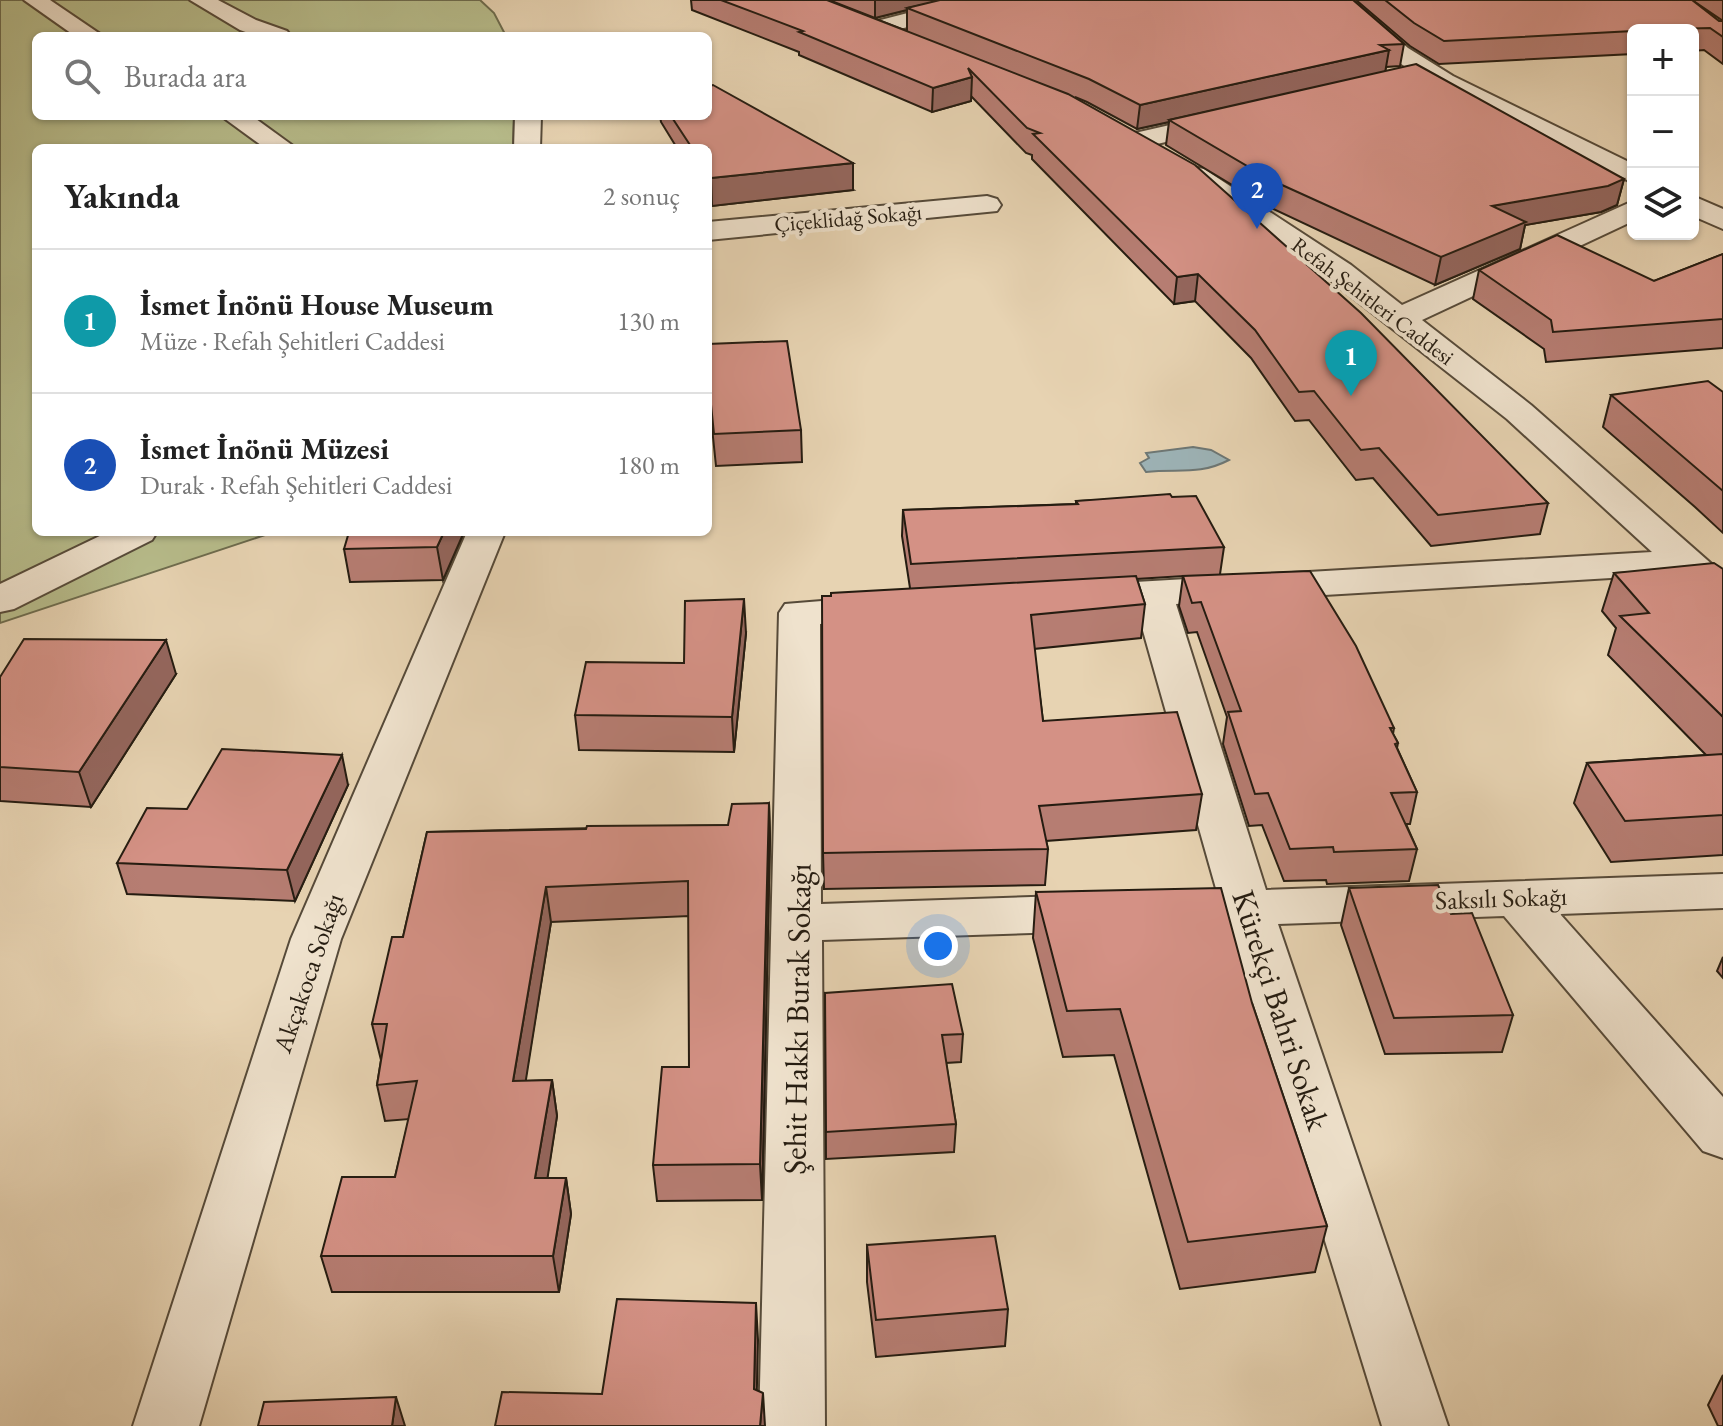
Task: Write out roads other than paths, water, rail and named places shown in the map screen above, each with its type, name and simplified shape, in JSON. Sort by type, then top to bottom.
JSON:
[{"type":"street","points":[[35,0],[85,32]]},
{"type":"street","points":[[201,0],[268,32]]},
{"type":"street","points":[[920,45],[864,23],[984,0]]},
{"type":"street","points":[[1339,0],[1400,53],[1432,73],[1627,172]]},
{"type":"street","points":[[1403,80],[1432,73]]},
{"type":"street","name":"Refah Şehitleri Caddesi","points":[[1254,114],[1123,135],[1191,173],[1340,272],[1519,412],[1723,595]]},
{"type":"street","points":[[240,120],[277,144]]},
{"type":"street","points":[[527,144],[528,120]]},
{"type":"street","points":[[1699,195],[1723,220]]},
{"type":"street","name":"Çiçeklidağ Sokağı","points":[[712,231],[987,205]]},
{"type":"street","points":[[1398,319],[1627,213]]},
{"type":"street","points":[[0,600],[130,536]]},
{"type":"street","name":"Akçakoca Sokağı","points":[[166,1426],[316,939],[484,536]]},
{"type":"street","points":[[1045,599],[1686,562]]},
{"type":"street","name":"Kürekçi Bahri Sokak","points":[[1152,593],[1247,908],[1415,1426]]},
{"type":"street","name":"Şehit Hakkı Burak Sokağı","points":[[792,1426],[799,613],[922,606]]},
{"type":"street","name":"Saksılı Sokağı","points":[[798,923],[1723,891]]},
{"type":"street","points":[[1517,898],[1723,1135]]},
{"type":"water","points":[[1193,447],[1211,450],[1229,460],[1198,470],[1146,472],[1140,463],[1149,458],[1146,453]]},
{"type":"place","name":"İsmet İnönü Müzesi","points":[[1257,229]]},
{"type":"place","name":"İsmet İnönü House Museum","points":[[1351,396]]}]
